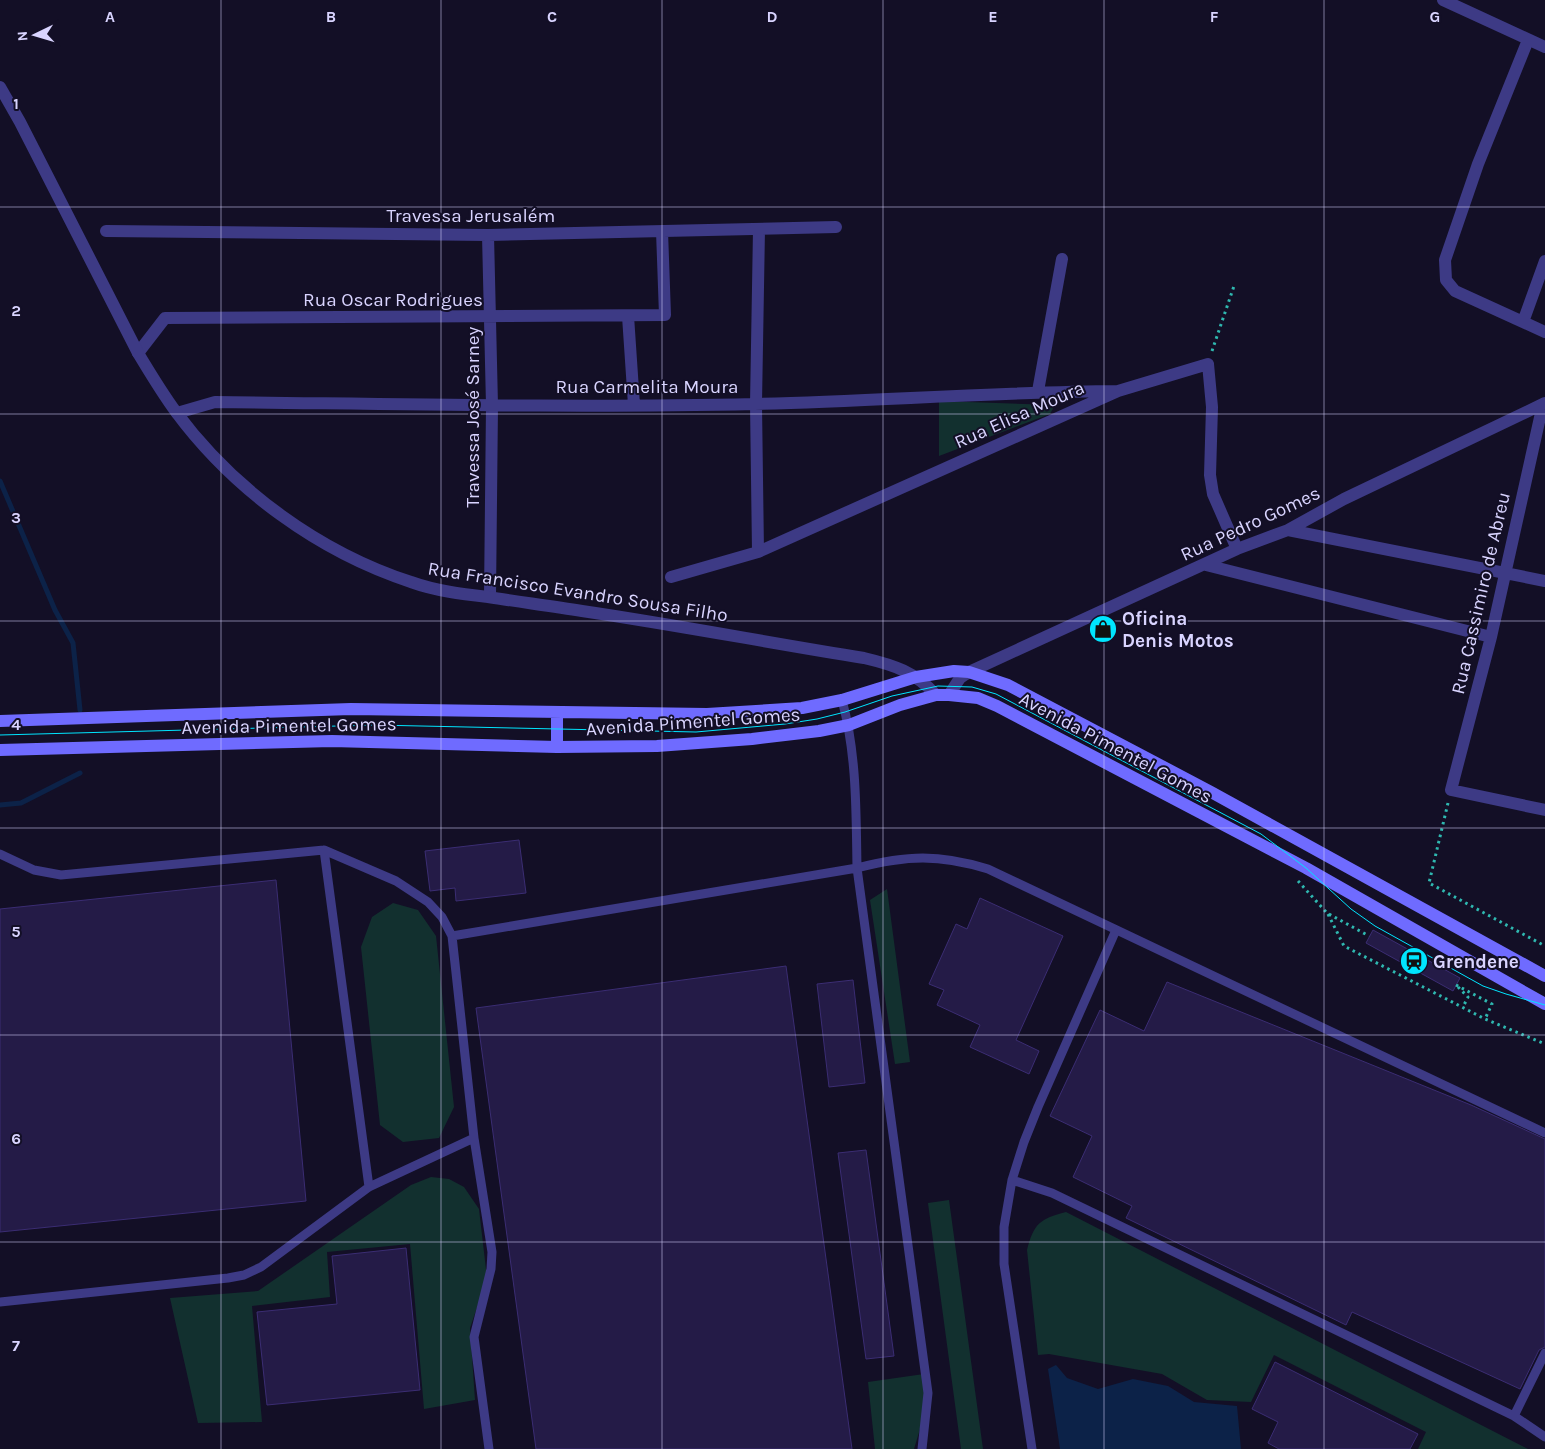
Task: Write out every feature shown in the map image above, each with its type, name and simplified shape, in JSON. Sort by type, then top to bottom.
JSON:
[{"type":"main road","name":"Avenida Pimentel Gomes","points":[[0,721],[351,709],[707,714],[802,708],[842,700],[916,677],[954,671],[969,672],[1008,685],[1211,792],[1545,976]]},
{"type":"main road","name":"Avenida Pimentel Gomes","points":[[0,750],[332,741],[558,747],[657,746],[752,739],[849,725],[900,705],[942,695],[978,698],[997,706],[1306,868],[1545,1004]]},
{"type":"main road","points":[[557,712],[558,747]]},
{"type":"street","points":[[1443,0],[1545,47]]},
{"type":"street","points":[[1528,40],[1478,164],[1446,260],[1446,280],[1455,291],[1545,332]]},
{"type":"street","name":"Rua Francisco Evandro Sousa Filho","points":[[0,87],[138,353],[177,413],[211,454],[242,484],[280,515],[355,560],[411,583],[448,592],[583,611],[864,658],[896,666],[942,695]]},
{"type":"street","name":"Travessa Jerusalém","points":[[106,231],[488,235],[836,227]]},
{"type":"street","points":[[758,552],[756,404],[759,229]]},
{"type":"street","name":"Rua Oscar Rodrigues","points":[[138,353],[165,318],[665,315],[662,231]]},
{"type":"street","name":"Travessa José Sarney","points":[[488,235],[492,405],[490,598]]},
{"type":"street","points":[[1038,392],[1062,259]]},
{"type":"street","points":[[1523,322],[1545,262]]},
{"type":"street","points":[[628,316],[634,405]]},
{"type":"street","points":[[1208,364],[1212,406],[1210,475],[1213,494],[1237,550]]},
{"type":"street","name":"Rua Elisa Moura","points":[[671,577],[758,552],[1118,391],[1208,364]]},
{"type":"street","name":"Rua Carmelita Moura","points":[[177,413],[215,402],[492,405],[756,404],[1038,392],[1118,391]]},
{"type":"street","name":"Rua Pedro Gomes","points":[[969,672],[1237,550],[1288,530],[1344,498],[1544,404]]},
{"type":"street","name":"Rua Cassimiro de Abreu","points":[[1452,790],[1491,637],[1544,404]]},
{"type":"street","points":[[1288,530],[1545,581]]},
{"type":"street","points":[[1206,565],[1491,637]]},
{"type":"street","points":[[942,695],[969,672]]},
{"type":"street","points":[[1452,790],[1545,810]]},
{"type":"lane","points":[[842,700],[849,725],[856,794],[857,868],[928,1393],[922,1449]]},
{"type":"lane","points":[[324,850],[369,1187]]},
{"type":"lane","points":[[0,854],[34,870],[61,875],[324,850],[396,881],[428,902],[442,917],[452,936],[474,1138],[492,1252],[491,1269],[474,1337],[489,1449]]},
{"type":"lane","points":[[452,936],[857,868],[900,859],[925,857],[948,859],[988,869],[1545,1134]]},
{"type":"lane","points":[[1032,1449],[1004,1264],[1004,1227],[1012,1180],[1028,1133],[1116,930]]},
{"type":"lane","points":[[0,1302],[218,1280],[244,1275],[261,1267],[369,1187],[474,1138]]},
{"type":"lane","points":[[1012,1180],[1052,1193],[1514,1416],[1545,1437]]},
{"type":"lane","points":[[1514,1416],[1545,1353]]},
{"type":"path","points":[[1208,364],[1234,286]]},
{"type":"path","points":[[1452,790],[1429,883],[1545,946]]},
{"type":"path","points":[[1296,879],[1327,913],[1344,946],[1485,1019],[1545,1044]]},
{"type":"path","points":[[1327,913],[1369,936]]},
{"type":"path","points":[[1463,1007],[1468,997],[1456,985],[1492,1004],[1485,1019]]},
{"type":"green space","points":[[939,401],[1055,405],[1050,414],[939,456]]},
{"type":"green space","points":[[887,889],[910,1062],[895,1064],[870,900]]},
{"type":"green space","points":[[393,903],[418,910],[436,936],[454,1107],[439,1138],[403,1142],[380,1125],[361,947],[372,917]]},
{"type":"green space","points":[[431,1177],[449,1179],[464,1187],[479,1209],[487,1278],[470,1328],[475,1400],[424,1409],[410,1244],[327,1252],[330,1297],[252,1306],[262,1422],[198,1423],[170,1298],[258,1291],[411,1185]]},
{"type":"green space","points":[[949,1200],[983,1449],[961,1449],[928,1203]]},
{"type":"green space","points":[[1066,1212],[1528,1449],[1418,1449],[1426,1432],[1274,1355],[1251,1402],[1207,1400],[1162,1374],[1049,1354],[1038,1355],[1027,1250],[1032,1234],[1039,1224],[1050,1217]]},
{"type":"green space","points":[[924,1374],[926,1409],[914,1449],[875,1449],[868,1382]]},
{"type":"water","points":[[1056,1365],[1067,1378],[1098,1389],[1133,1379],[1168,1386],[1194,1402],[1237,1406],[1241,1449],[1060,1449],[1048,1369]]},
{"type":"building","points":[[519,840],[526,893],[456,901],[455,888],[430,891],[425,851]]},
{"type":"building","points":[[276,880],[306,1201],[0,1232],[0,909]]},
{"type":"building","points":[[980,898],[1063,936],[1016,1040],[1039,1051],[1029,1074],[970,1047],[980,1025],[937,1005],[944,990],[929,984],[956,924],[967,929]]},
{"type":"building","name":"Grendene","points":[[1373,930],[1460,978],[1453,991],[1366,943]]},
{"type":"building","points":[[786,966],[852,1449],[536,1449],[476,1008]]},
{"type":"building","points":[[853,980],[865,1083],[829,1087],[817,984]]},
{"type":"building","points":[[1167,982],[1471,1105],[1545,1139],[1545,1347],[1539,1350],[1520,1389],[1352,1312],[1346,1325],[1126,1218],[1132,1206],[1073,1177],[1092,1136],[1050,1116],[1100,1010],[1144,1031]]},
{"type":"building","points":[[866,1150],[894,1356],[866,1359],[838,1153]]},
{"type":"building","points":[[406,1248],[420,1390],[267,1405],[257,1312],[337,1304],[332,1256]]},
{"type":"building","points":[[1275,1362],[1418,1434],[1410,1449],[1279,1449],[1268,1443],[1278,1422],[1252,1409]]},
{"type":"waterway","points":[[0,481],[55,610],[73,643],[80,710]]},
{"type":"waterway","points":[[0,805],[21,803],[80,773]]},
{"type":"tram line","points":[[0,735],[375,725],[696,732],[785,724],[817,719],[845,712],[892,696],[938,686],[972,687],[996,694],[1261,834],[1306,868],[1351,909],[1375,926],[1483,986],[1545,1005]]},
{"type":"place","name":"Oficina Denis Motos","points":[[1103,629]]},
{"type":"place","name":"Grendene","points":[[1414,961]]}]
